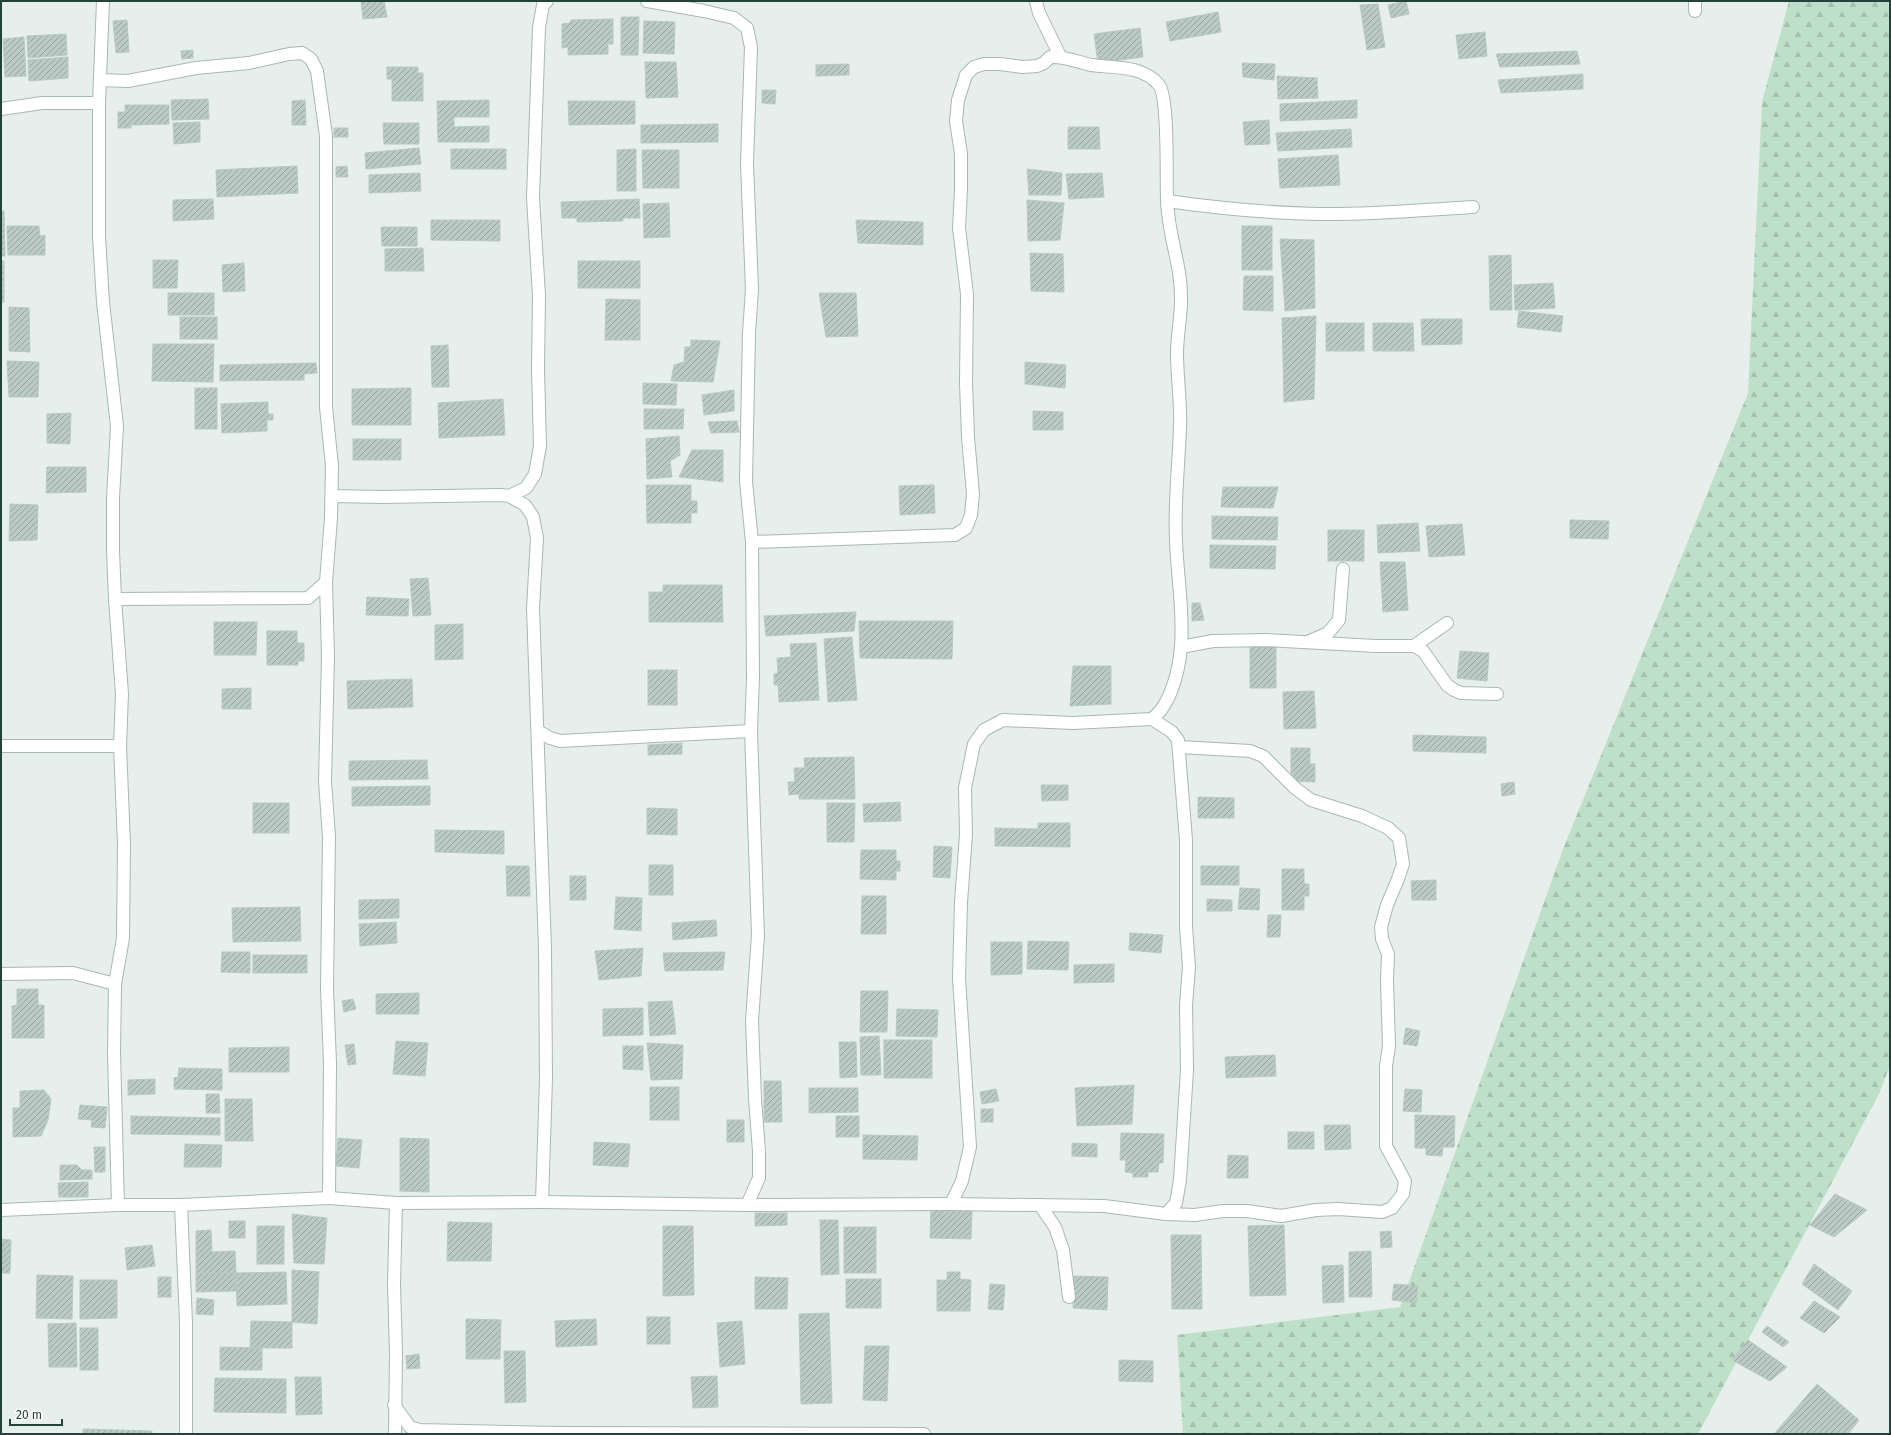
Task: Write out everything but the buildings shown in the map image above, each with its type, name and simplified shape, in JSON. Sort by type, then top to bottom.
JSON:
[{"type":"street","points":[[103,1],[99,103],[99,237],[117,426],[112,498],[115,599],[122,694],[120,746],[124,844],[123,938],[115,984],[114,1060],[118,1205]]},
{"type":"street","points":[[332,496],[509,496],[526,488],[535,474],[540,446],[538,369],[539,295],[534,190],[539,26],[543,5],[546,1]]},
{"type":"street","points":[[647,1],[734,18],[746,28],[751,47],[747,163],[752,289],[747,392],[746,481],[752,542],[753,678],[751,732],[758,935],[752,1021],[759,1178],[747,1205]]},
{"type":"street","points":[[1036,1],[1039,13],[1060,56]]},
{"type":"street","points":[[100,80],[128,81],[196,68],[249,63],[289,54],[302,53],[311,59],[317,71],[326,136],[326,408],[332,466],[332,496],[326,582],[328,657],[325,782],[329,838],[327,988],[330,1063],[329,1198]]},
{"type":"street","points":[[752,542],[956,535],[966,528],[971,515],[973,494],[966,391],[967,294],[959,228],[961,154],[956,121],[958,100],[966,75],[974,67],[984,64],[1000,64],[1023,67],[1037,66],[1044,63],[1050,56],[1060,56],[1091,64],[1113,66],[1133,70],[1146,75],[1159,85],[1163,94],[1167,145],[1167,201],[1180,275],[1181,299],[1177,351],[1180,424],[1176,479],[1176,540],[1180,590],[1181,647],[1168,701],[1159,713],[1152,719]]},
{"type":"street","points":[[1,109],[42,103],[99,103]]},
{"type":"street","points":[[1167,201],[1226,210],[1318,214],[1383,213],[1473,207]]},
{"type":"street","points":[[509,496],[525,505],[533,517],[537,538],[533,608],[545,949],[546,1079],[542,1202]]},
{"type":"street","points":[[1308,642],[1328,633],[1339,620],[1343,569]]},
{"type":"street","points":[[308,598],[326,582]]},
{"type":"street","points":[[115,599],[308,598],[326,611]]},
{"type":"street","points":[[1414,646],[1447,623]]},
{"type":"street","points":[[1181,647],[1213,641],[1267,640],[1345,645],[1414,646],[1423,651],[1447,685],[1454,690],[1461,693],[1497,694]]},
{"type":"street","points":[[951,1204],[962,1181],[970,1147],[959,978],[961,902],[966,835],[965,788],[974,744],[984,730],[1003,720],[1073,723],[1152,719],[1172,732],[1178,740],[1180,747],[1186,840],[1186,926],[1189,967],[1186,1005],[1187,1070],[1180,1180],[1176,1203],[1166,1214]]},
{"type":"street","points":[[538,731],[550,738],[560,741],[751,732]]},
{"type":"street","points":[[1,746],[120,746]]},
{"type":"street","points":[[1,1210],[118,1205],[181,1205],[329,1198],[396,1203],[542,1202],[747,1205],[951,1204],[1104,1206],[1166,1214],[1247,1211],[1281,1216],[1316,1210],[1338,1209],[1382,1212],[1392,1208],[1403,1194],[1405,1181],[1386,1146],[1386,1074],[1389,1046],[1387,982],[1388,954],[1382,939],[1382,927],[1386,905],[1403,864],[1399,838],[1388,828],[1362,816],[1311,800],[1295,788],[1262,756],[1250,751],[1180,747]]},
{"type":"street","points":[[1,974],[73,973],[115,984]]},
{"type":"street","points":[[395,1434],[396,1203]]},
{"type":"street","points":[[181,1205],[186,1323],[186,1434]]},
{"type":"street","points":[[1040,1205],[1055,1228],[1063,1250],[1069,1297]]},
{"type":"street","points":[[394,1405],[410,1427],[419,1430],[558,1434],[924,1434]]},
{"type":"green space","points":[[1789,1],[1890,1],[1890,1065],[1880,1092],[1698,1434],[1183,1434],[1177,1335],[1400,1307],[1563,849],[1748,393],[1762,102]]}]
